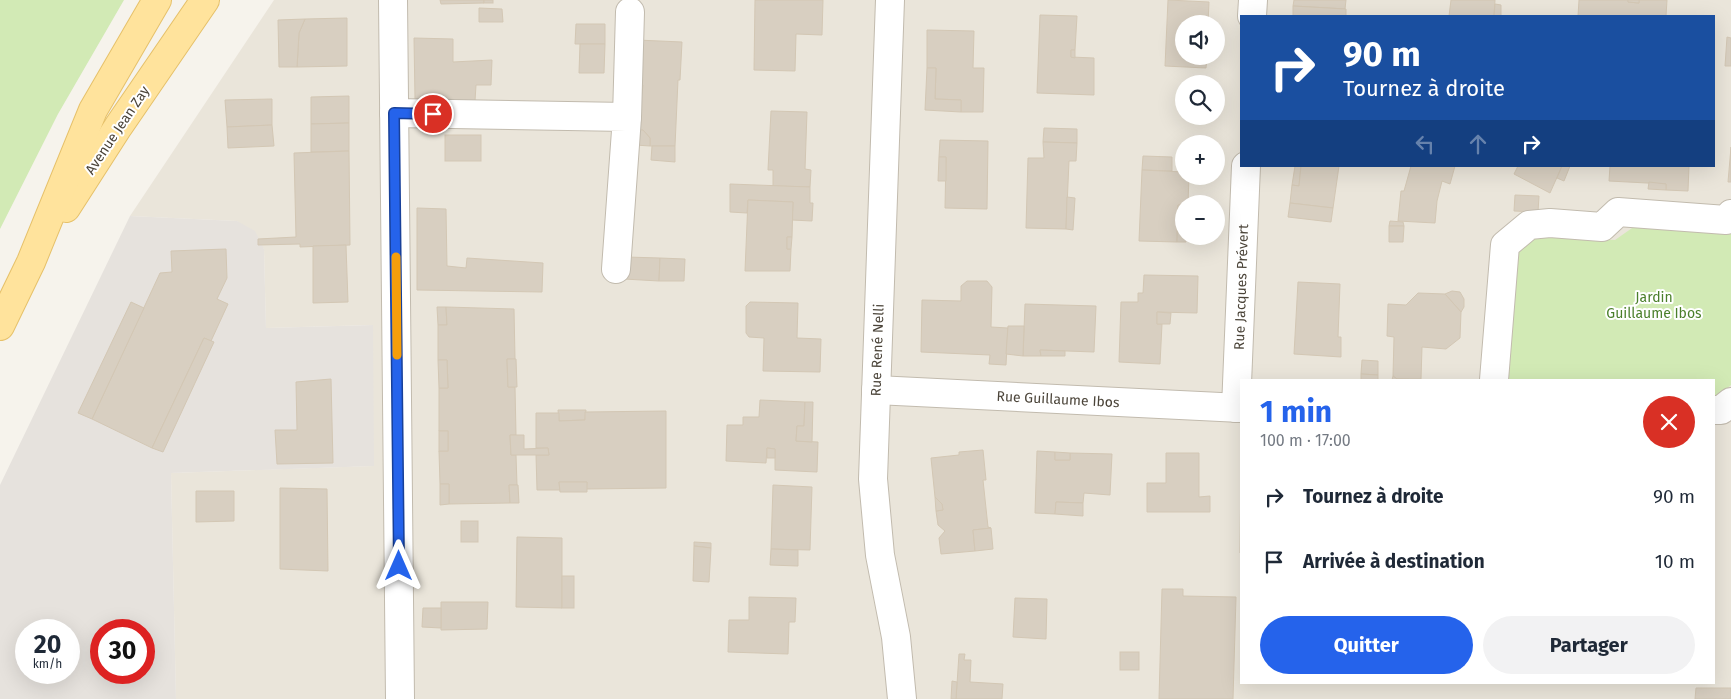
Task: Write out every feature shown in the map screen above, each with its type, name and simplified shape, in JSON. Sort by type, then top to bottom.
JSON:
[{"type":"main road","name":"Avenue Jean Zay","points":[[0,326],[31,262],[92,110],[157,0]]},
{"type":"main road","name":"Avenue Jean Zay","points":[[31,262],[118,127],[205,0]]},
{"type":"street","points":[[392,0],[400,699]]},
{"type":"street","name":"Rue René Nelli","points":[[890,0],[873,479],[880,555],[896,637],[902,699]]},
{"type":"street","points":[[1252,15],[1253,0]]},
{"type":"street","points":[[616,269],[627,117],[630,12]]},
{"type":"street","points":[[394,113],[627,117]]},
{"type":"street","name":"Rue Jacques Prévert","points":[[1238,408],[1246,167]]},
{"type":"street","points":[[1494,379],[1505,245],[1529,225],[1550,222],[1602,227],[1618,212],[1726,220],[1731,214]]},
{"type":"street","name":"Rue Guillaume Ibos","points":[[876,390],[1238,408]]},
{"type":"street","points":[[1715,410],[1721,410],[1731,402]]},
{"type":"shaded area","points":[[274,0],[1731,0],[1731,699],[176,699],[171,473],[373,466],[372,325],[266,328],[264,249],[237,221],[130,216]]},
{"type":"shaded area","points":[[130,216],[237,221],[255,231],[264,249],[266,328],[373,325],[374,466],[171,473],[176,699],[0,699],[0,485]]},
{"type":"green space","points":[[0,0],[124,0],[58,114],[0,229]]},
{"type":"green space","name":"Jardin Guillaume Ibos","points":[[1635,226],[1731,227],[1731,385],[1715,399],[1715,379],[1505,379],[1511,260],[1535,237],[1615,240]]},
{"type":"building","points":[[440,0],[484,0],[484,3],[441,4]]},
{"type":"building","points":[[484,0],[493,0],[493,3],[484,3]]},
{"type":"building","points":[[755,0],[823,0],[822,35],[796,34],[795,71],[754,70]]},
{"type":"building","points":[[1168,0],[1209,2],[1208,15],[1175,15],[1175,65],[1206,65],[1206,68],[1165,66]]},
{"type":"building","points":[[1294,0],[1346,0],[1345,9],[1293,6]]},
{"type":"building","points":[[1451,0],[1495,0],[1494,15],[1449,15]]},
{"type":"building","points":[[1579,0],[1628,0],[1628,2],[1639,3],[1639,0],[1667,0],[1666,15],[1578,15]]},
{"type":"building","points":[[1628,0],[1639,0],[1639,3],[1628,2]]},
{"type":"building","points":[[1495,4],[1501,5],[1501,15],[1494,15]]},
{"type":"building","points":[[1293,6],[1346,9],[1346,15],[1293,15]]},
{"type":"building","points":[[479,8],[502,9],[503,22],[479,22]]},
{"type":"building","points":[[1040,15],[1077,16],[1075,50],[1071,50],[1071,57],[1094,58],[1094,95],[1037,93]]},
{"type":"building","points":[[347,18],[347,66],[297,67],[299,33],[305,19]]},
{"type":"building","points":[[305,19],[299,33],[297,67],[279,67],[278,20]]},
{"type":"building","points":[[576,24],[605,24],[605,44],[575,44]]},
{"type":"building","points":[[927,30],[974,31],[973,68],[984,68],[983,112],[961,112],[961,100],[935,99],[936,68],[927,68]]},
{"type":"building","points":[[1727,37],[1731,38],[1731,66],[1725,66]]},
{"type":"building","points":[[414,38],[453,39],[453,62],[492,60],[491,85],[476,85],[475,101],[415,99]]},
{"type":"building","points":[[637,40],[682,42],[675,146],[650,146],[650,138],[643,130],[635,130],[637,94],[642,94],[643,85],[637,84]]},
{"type":"building","points":[[580,44],[605,44],[604,73],[579,73]]},
{"type":"building","points":[[1071,50],[1075,50],[1075,58],[1071,57]]},
{"type":"building","points":[[927,68],[936,68],[935,99],[961,100],[961,112],[925,110]]},
{"type":"building","points":[[349,96],[349,123],[311,124],[311,97]]},
{"type":"building","points":[[272,99],[272,125],[227,127],[225,100]]},
{"type":"building","points":[[771,111],[807,112],[805,169],[811,170],[810,187],[773,186],[773,170],[768,170]]},
{"type":"building","points":[[349,123],[349,151],[311,152],[311,124]]},
{"type":"building","points":[[272,125],[274,146],[228,148],[227,127]]},
{"type":"building","points":[[1044,128],[1077,129],[1077,143],[1043,142]]},
{"type":"building","points":[[635,130],[643,130],[650,138],[650,146],[635,145]]},
{"type":"building","points":[[445,135],[481,135],[481,161],[445,161]]},
{"type":"building","points":[[940,140],[988,141],[987,209],[945,208],[946,157],[939,157]]},
{"type":"building","points":[[1043,142],[1077,143],[1076,161],[1069,161],[1066,229],[1026,228],[1028,158],[1044,158]]},
{"type":"building","points":[[652,146],[675,146],[675,162],[651,160]]},
{"type":"building","points":[[1731,147],[1731,182],[1728,182]]},
{"type":"building","points":[[349,151],[350,245],[300,247],[300,244],[258,245],[258,239],[296,237],[294,153]]},
{"type":"building","points":[[1143,156],[1172,157],[1172,171],[1142,170]]},
{"type":"building","points":[[939,157],[946,157],[946,181],[938,181]]},
{"type":"building","points":[[1295,167],[1301,167],[1299,186],[1292,185]]},
{"type":"building","points":[[1301,167],[1339,167],[1333,208],[1290,203],[1292,185],[1299,186]]},
{"type":"building","points":[[1411,167],[1455,167],[1450,184],[1442,181],[1437,201],[1435,223],[1398,221],[1401,191],[1404,191]]},
{"type":"building","points":[[1518,167],[1562,167],[1550,193],[1514,174]]},
{"type":"building","points":[[1562,167],[1570,167],[1564,181],[1557,178]]},
{"type":"building","points":[[1610,167],[1689,167],[1688,191],[1666,190],[1666,184],[1609,181]]},
{"type":"building","points":[[1142,170],[1175,172],[1175,185],[1189,185],[1188,195],[1175,195],[1175,242],[1139,241]]},
{"type":"building","points":[[1649,182],[1666,184],[1666,190],[1648,189]]},
{"type":"building","points":[[730,184],[810,187],[810,203],[813,203],[812,221],[792,220],[793,202],[748,200],[747,213],[730,212]]},
{"type":"building","points":[[1515,195],[1539,196],[1538,212],[1514,211]]},
{"type":"building","points":[[1067,197],[1075,198],[1073,230],[1066,229]]},
{"type":"building","points":[[748,200],[793,202],[792,237],[787,237],[787,249],[791,249],[790,271],[745,271]]},
{"type":"building","points":[[1290,203],[1333,208],[1331,222],[1288,217]]},
{"type":"building","points":[[417,208],[446,209],[447,266],[466,268],[467,258],[543,263],[542,292],[417,290]]},
{"type":"building","points":[[1390,221],[1403,222],[1404,226],[1389,226]]},
{"type":"building","points":[[1389,226],[1404,226],[1403,242],[1389,242]]},
{"type":"building","points":[[787,237],[792,237],[791,249],[787,249]]},
{"type":"building","points":[[346,245],[348,302],[313,303],[313,246]]},
{"type":"building","points":[[226,249],[227,278],[217,299],[228,304],[211,341],[204,338],[152,448],[92,419],[160,273],[172,272],[171,251]]},
{"type":"building","points":[[626,257],[660,258],[659,281],[624,279]]},
{"type":"building","points":[[660,258],[685,259],[684,281],[659,281]]},
{"type":"building","points":[[1144,275],[1198,276],[1197,313],[1157,312],[1157,324],[1162,324],[1160,364],[1119,362],[1121,302],[1138,302],[1138,293],[1143,293]]},
{"type":"building","points":[[967,281],[987,281],[992,287],[991,327],[1008,328],[1006,365],[989,364],[990,355],[921,352],[922,300],[961,301],[961,286]]},
{"type":"building","points":[[1298,282],[1340,284],[1338,337],[1341,337],[1341,357],[1294,354]]},
{"type":"building","points":[[1452,291],[1460,292],[1464,299],[1464,307],[1461,312],[1445,294]]},
{"type":"building","points":[[1418,293],[1445,294],[1461,312],[1460,338],[1446,349],[1422,347],[1421,379],[1397,379],[1393,376],[1394,337],[1387,336],[1388,304],[1406,305]]},
{"type":"building","points":[[131,302],[144,308],[92,419],[78,413]]},
{"type":"building","points":[[750,302],[798,303],[797,338],[821,339],[820,372],[763,371],[764,338],[749,337],[746,333],[746,306]]},
{"type":"building","points":[[1025,304],[1096,306],[1094,352],[1040,350],[1041,356],[1023,356]]},
{"type":"building","points":[[437,307],[446,307],[447,325],[438,325]]},
{"type":"building","points":[[446,307],[514,309],[515,359],[507,359],[508,387],[515,387],[516,435],[510,435],[511,455],[516,455],[517,485],[509,485],[510,503],[449,504],[449,484],[440,484],[439,451],[448,451],[448,431],[439,431],[439,388],[448,388],[447,360],[438,360],[438,325],[447,325]]},
{"type":"building","points":[[1157,312],[1171,313],[1170,324],[1157,324]]},
{"type":"building","points":[[1008,326],[1024,326],[1023,356],[1006,354]]},
{"type":"building","points":[[204,338],[214,342],[163,452],[152,448]]},
{"type":"building","points":[[1040,350],[1065,351],[1065,356],[1041,356]]},
{"type":"building","points":[[507,359],[516,359],[517,387],[508,387]]},
{"type":"building","points":[[438,360],[447,360],[448,388],[439,388]]},
{"type":"building","points":[[1362,360],[1378,361],[1378,375],[1361,374]]},
{"type":"building","points":[[1361,374],[1378,375],[1378,379],[1361,379]]},
{"type":"building","points":[[331,379],[333,463],[277,464],[275,430],[297,430],[296,382]]},
{"type":"building","points":[[760,400],[805,402],[804,426],[797,426],[796,441],[818,442],[817,472],[775,470],[775,449],[767,448],[766,463],[726,461],[727,425],[743,425],[743,417],[759,417]]},
{"type":"building","points":[[805,402],[813,402],[812,442],[796,441],[797,426],[804,426]]},
{"type":"building","points":[[558,410],[586,410],[585,420],[559,421]]},
{"type":"building","points":[[666,411],[666,488],[586,489],[587,482],[559,482],[560,490],[537,490],[536,455],[549,455],[548,448],[536,448],[536,413],[559,413],[559,421],[585,420],[585,412]]},
{"type":"building","points":[[439,431],[448,431],[448,451],[439,451]]},
{"type":"building","points":[[510,435],[524,435],[524,449],[548,448],[549,455],[511,455]]},
{"type":"building","points":[[767,448],[775,449],[775,458],[767,458]]},
{"type":"building","points":[[983,450],[986,480],[983,480],[988,527],[991,528],[973,530],[975,551],[941,554],[939,538],[945,531],[938,525],[936,511],[943,510],[942,504],[935,497],[931,458],[959,455],[959,452]]},
{"type":"building","points":[[1037,451],[1055,452],[1055,460],[1070,460],[1070,453],[1112,454],[1110,495],[1084,493],[1083,503],[1056,502],[1055,514],[1035,513]]},
{"type":"building","points":[[1055,452],[1070,453],[1070,460],[1055,460]]},
{"type":"building","points":[[1166,453],[1199,453],[1199,497],[1210,496],[1210,512],[1147,512],[1147,483],[1166,483]]},
{"type":"building","points":[[559,482],[587,482],[587,492],[560,492]]},
{"type":"building","points":[[440,484],[449,484],[449,504],[440,505]]},
{"type":"building","points":[[509,485],[518,485],[519,503],[510,503]]},
{"type":"building","points":[[773,485],[812,487],[810,550],[771,549]]},
{"type":"building","points":[[280,488],[327,489],[328,571],[280,569]]},
{"type":"building","points":[[196,491],[234,491],[234,521],[196,522]]},
{"type":"building","points":[[935,497],[942,504],[943,510],[936,511]]},
{"type":"building","points":[[1056,502],[1083,503],[1083,516],[1055,514]]},
{"type":"building","points":[[461,521],[478,521],[478,542],[461,542]]},
{"type":"building","points":[[991,528],[993,549],[975,551],[973,530]]},
{"type":"building","points":[[517,537],[562,538],[562,608],[516,607]]},
{"type":"building","points":[[694,542],[711,543],[711,548],[694,546]]},
{"type":"building","points":[[694,546],[711,548],[709,582],[693,581]]},
{"type":"building","points":[[771,549],[798,550],[798,566],[770,565]]},
{"type":"building","points":[[562,576],[574,576],[574,608],[562,608]]},
{"type":"building","points":[[1162,589],[1183,589],[1183,596],[1236,597],[1233,699],[1159,699]]},
{"type":"building","points":[[749,597],[796,598],[795,622],[789,622],[788,654],[728,652],[729,620],[749,620]]},
{"type":"building","points":[[1015,598],[1047,599],[1046,639],[1013,637]]},
{"type":"building","points":[[441,602],[488,602],[487,629],[441,630]]},
{"type":"building","points":[[423,608],[441,608],[441,628],[422,627]]},
{"type":"building","points":[[1120,652],[1139,652],[1139,670],[1120,670]]},
{"type":"building","points":[[959,654],[965,654],[964,660],[971,660],[970,682],[1003,684],[1002,699],[956,699]]},
{"type":"building","points":[[952,681],[957,682],[956,699],[951,699]]},
{"type":"building","points":[[1696,688],[1731,688],[1731,699],[1695,699]]},
{"type":"slow traffic","points":[[396,257],[397,355]]},
{"type":"route","points":[[399,566],[394,113],[433,114]]}]
